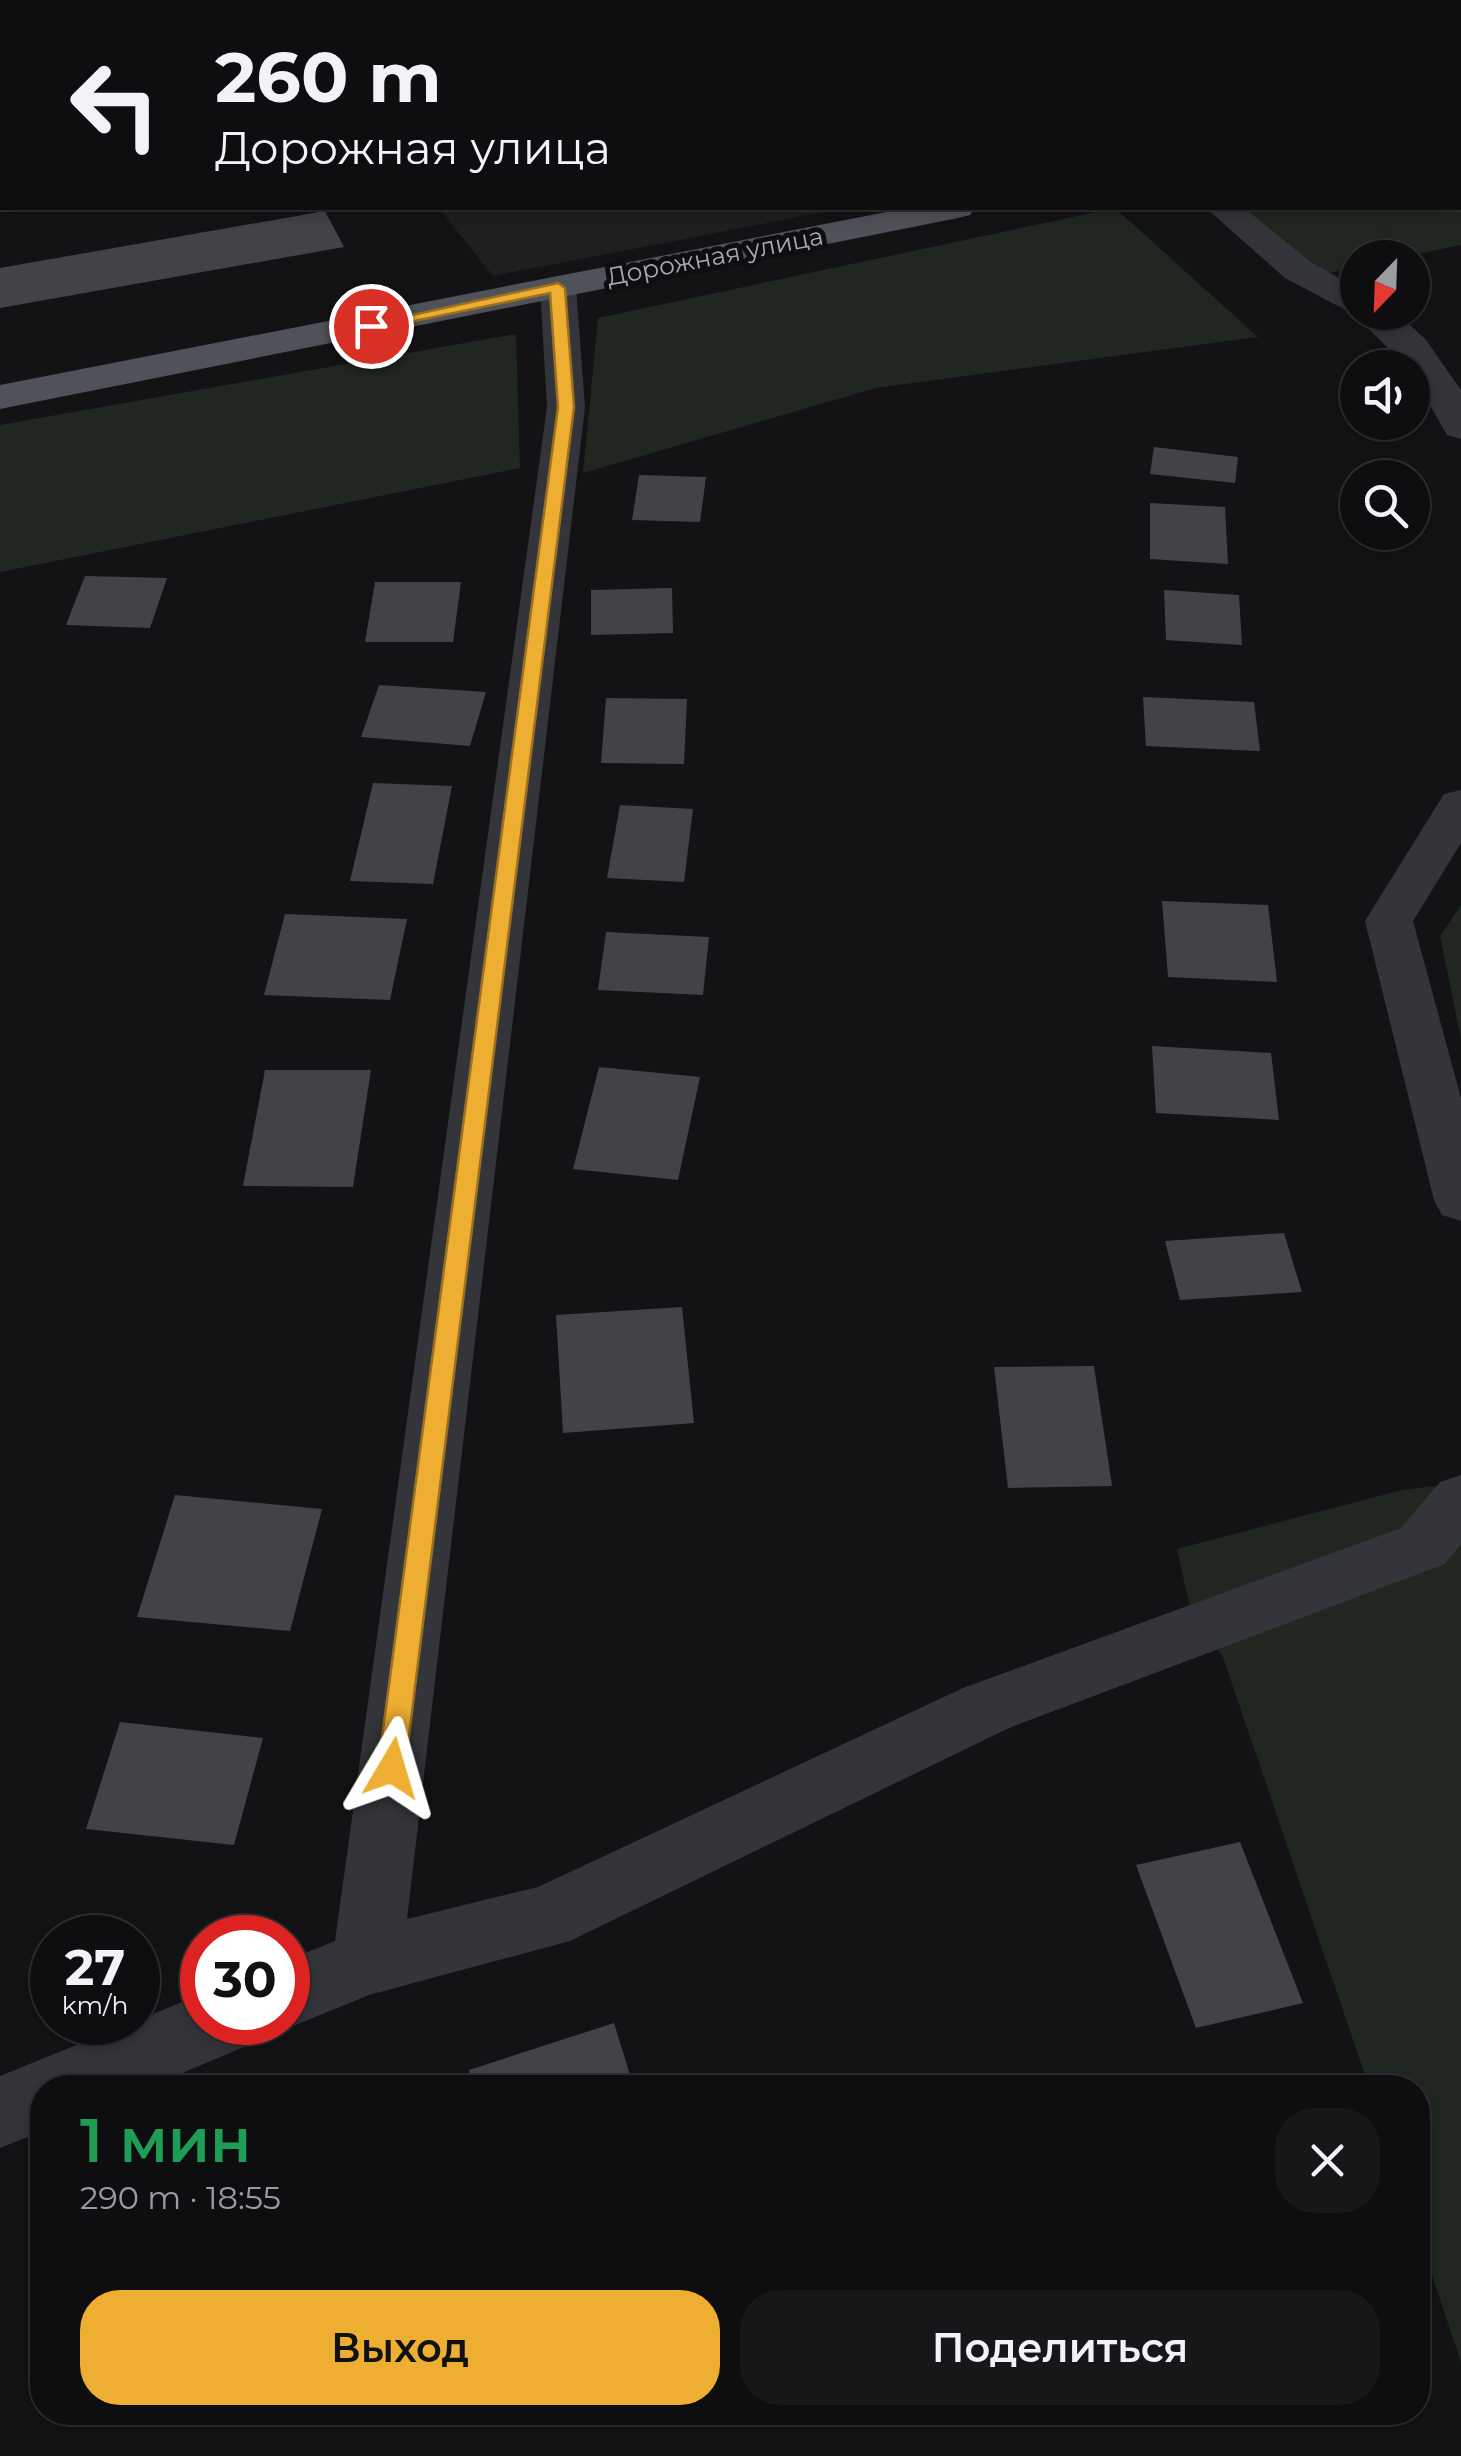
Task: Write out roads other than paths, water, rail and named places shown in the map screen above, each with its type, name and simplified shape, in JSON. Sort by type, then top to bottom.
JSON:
[{"type":"main road","name":"Дорожная улица","points":[[0,397],[948,210]]},
{"type":"street","points":[[1226,210],[1298,270],[1340,294]]},
{"type":"street","points":[[366,1962],[566,407],[558,288]]},
{"type":"street","points":[[1392,330],[1441,384],[1461,427]]},
{"type":"street","points":[[1461,805],[1389,921],[1461,1200]]},
{"type":"street","points":[[310,1985],[366,1962],[546,1918],[986,1708],[1424,1546],[1461,1500]]},
{"type":"street","points":[[91,2075],[180,2038]]},
{"type":"street","points":[[0,2112],[30,2100]]}]
